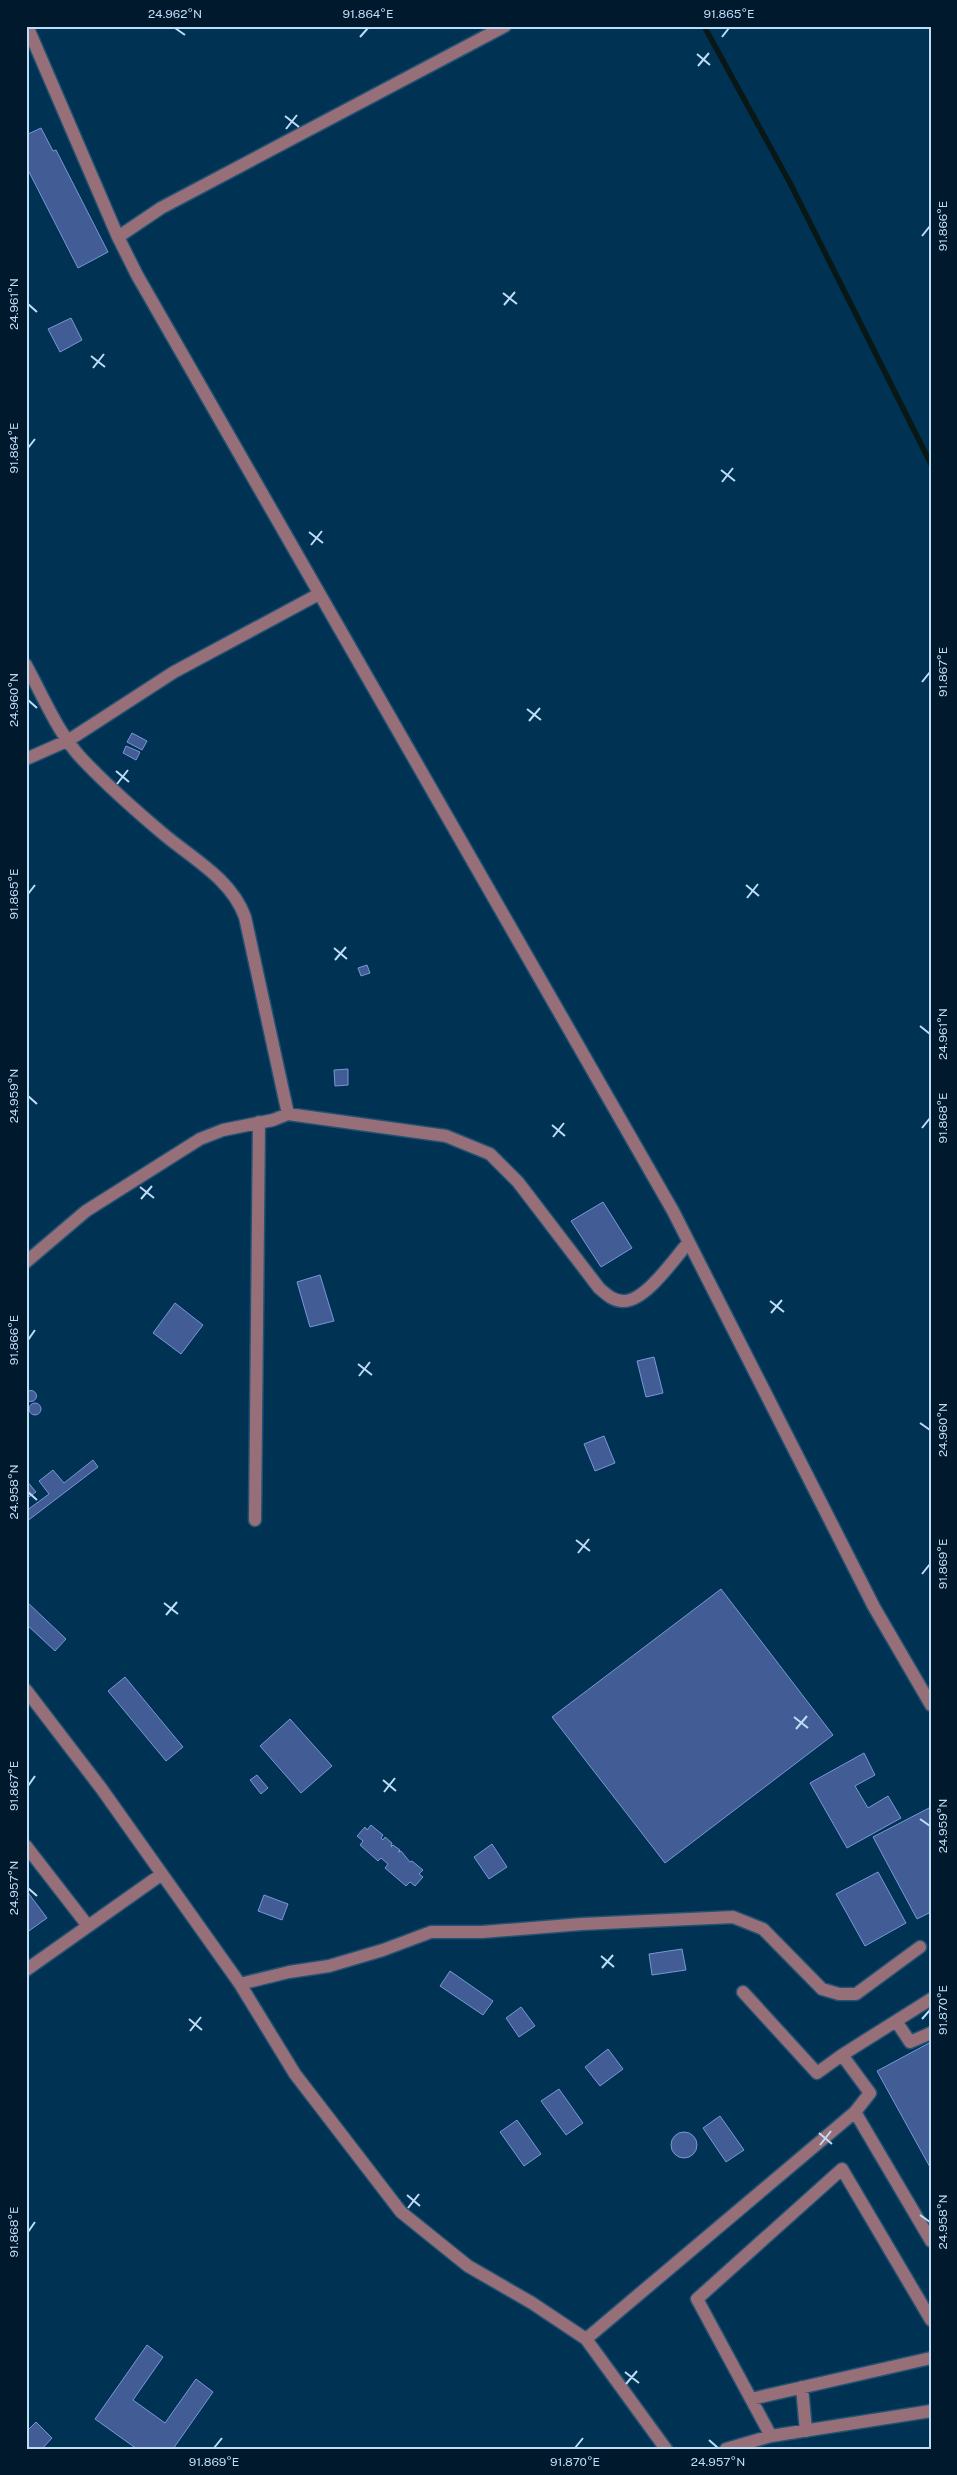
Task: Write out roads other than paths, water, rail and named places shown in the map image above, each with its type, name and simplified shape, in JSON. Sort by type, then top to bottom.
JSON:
[{"type":"street","points":[[27,26],[118,237],[319,594],[673,1211],[874,1607],[931,1705]]},
{"type":"street","points":[[118,237],[161,208],[505,26]]},
{"type":"street","points":[[26,759],[69,740],[174,672],[319,594]]},
{"type":"street","points":[[26,665],[58,725],[83,761],[161,832],[221,880],[240,902],[245,917],[288,1114]]},
{"type":"street","points":[[28,1255],[86,1211],[200,1139],[222,1130],[273,1120],[288,1114],[446,1136],[490,1154],[518,1182],[600,1288],[610,1297],[621,1301],[629,1301],[645,1291],[688,1242]]},
{"type":"street","points":[[255,1520],[260,1122]]},
{"type":"street","points":[[26,1690],[101,1788],[240,1984],[295,2074],[401,2212],[468,2266],[532,2303],[586,2339],[666,2449]]},
{"type":"street","points":[[26,1846],[88,1926]]},
{"type":"street","points":[[26,1970],[162,1874]]},
{"type":"street","points":[[240,1984],[289,1972],[329,1966],[383,1950],[431,1932],[482,1932],[582,1924],[733,1917],[763,1929],[822,1988],[839,1994],[856,1994],[920,1947]]},
{"type":"street","points":[[743,1992],[817,2073],[842,2054],[931,1999]]},
{"type":"street","points":[[896,2021],[910,2042],[931,2033]]},
{"type":"street","points":[[586,2339],[855,2112],[870,2093],[842,2054]]},
{"type":"street","points":[[855,2112],[931,2241]]},
{"type":"street","points":[[771,2436],[697,2299],[842,2169],[931,2320]]},
{"type":"street","points":[[750,2399],[931,2358]]},
{"type":"street","points":[[802,2387],[806,2431]]},
{"type":"street","points":[[726,2449],[771,2436],[931,2411]]},
{"type":"waterway","points":[[704,26],[790,183],[931,464]]}]
